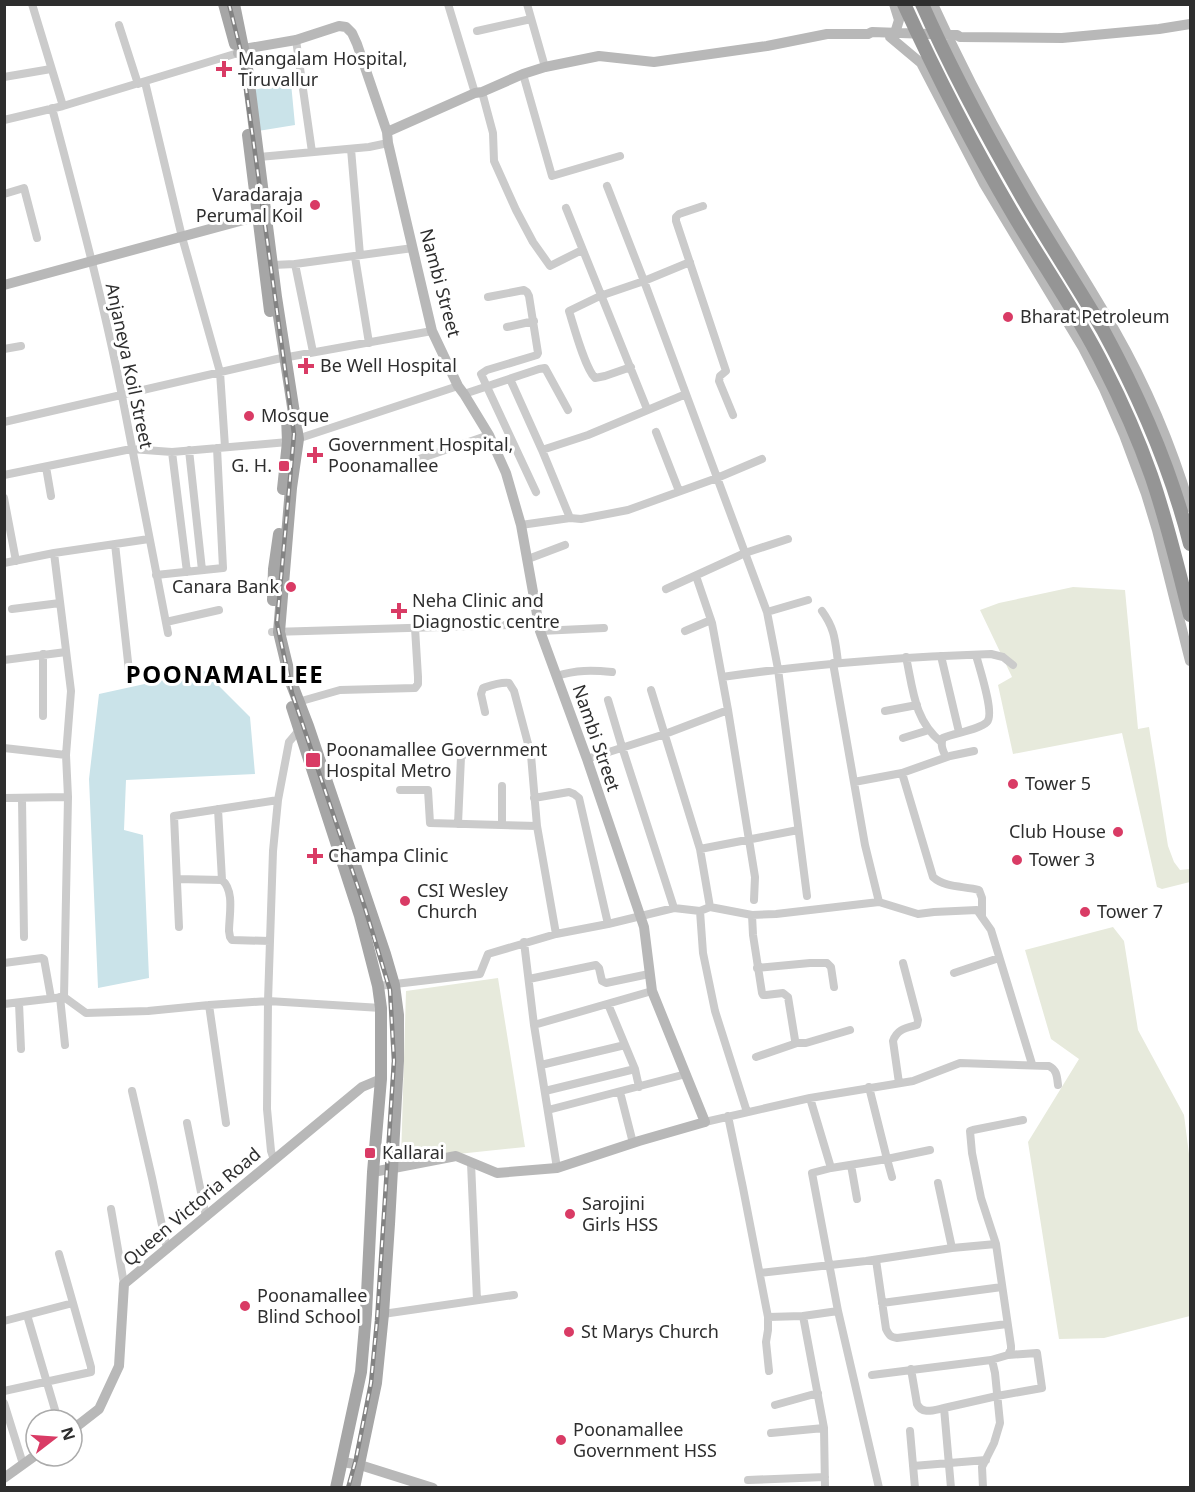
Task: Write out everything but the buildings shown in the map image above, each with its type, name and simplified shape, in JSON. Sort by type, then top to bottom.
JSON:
[{"type":"highway","points":[[922,4],[946,37],[990,142],[1098,322],[1126,375],[1161,452],[1191,544]]},
{"type":"highway","points":[[900,9],[918,36],[977,151],[1019,224],[1096,349],[1137,438],[1157,494],[1191,615]]},
{"type":"main road","points":[[224,4],[241,51],[261,215],[293,441],[291,488],[276,632],[282,679],[304,728],[385,954],[394,985],[398,1015],[398,1061],[383,1314],[376,1383],[354,1488]]},
{"type":"main road","points":[[234,4],[259,157],[261,215],[273,265],[281,359]]},
{"type":"main road","points":[[276,632],[360,916],[378,986],[381,1008],[381,1079],[361,1372],[336,1488]]},
{"type":"street","points":[[32,4],[63,106]]},
{"type":"street","points":[[448,4],[494,133],[494,161],[533,242],[550,266],[582,250]]},
{"type":"street","points":[[527,4],[546,67]]},
{"type":"street","points":[[933,4],[946,37],[1002,141],[1126,351],[1167,440],[1191,507]]},
{"type":"street","points":[[892,35],[900,9]]},
{"type":"street","points":[[477,31],[531,19]]},
{"type":"street","points":[[119,24],[141,82],[220,372],[223,568],[156,575]]},
{"type":"street","points":[[259,157],[369,147],[478,93],[523,74],[599,56],[654,62],[767,46],[827,34],[868,34],[872,37],[892,35],[1062,38],[1191,24]]},
{"type":"street","name":"Nambi Street","points":[[296,40],[339,26],[346,27],[357,44],[387,138],[432,331],[461,390],[489,435],[506,472],[521,525],[540,628],[644,927],[652,991],[705,1122]]},
{"type":"street","points":[[892,35],[921,63],[984,184],[1083,348],[1104,389],[1146,494],[1191,661]]},
{"type":"street","points":[[4,120],[63,106],[241,51],[296,40],[312,152]]},
{"type":"street","points":[[4,76],[51,69]]},
{"type":"street","points":[[523,74],[552,176],[620,156]]},
{"type":"street","name":"Anjaneya Koil Street","points":[[52,108],[92,262],[122,395],[168,633]]},
{"type":"street","points":[[351,149],[357,256],[369,343]]},
{"type":"street","points":[[607,186],[767,612],[778,669],[807,896]]},
{"type":"street","points":[[4,194],[24,188],[37,238]]},
{"type":"street","points":[[703,206],[676,217],[726,371],[720,376],[719,381],[733,415]]},
{"type":"street","points":[[566,208],[647,410]]},
{"type":"street","points":[[4,285],[261,215]]},
{"type":"street","points":[[273,265],[413,248]]},
{"type":"street","points":[[631,367],[599,378],[591,375],[569,311],[600,296],[690,262]]},
{"type":"street","points":[[295,264],[313,352]]},
{"type":"street","points":[[488,297],[526,290],[529,296],[539,350],[537,355],[481,374],[536,492]]},
{"type":"street","points":[[507,327],[534,321]]},
{"type":"street","points":[[4,422],[313,352],[432,331]]},
{"type":"street","points":[[4,349],[21,346]]},
{"type":"street","points":[[4,475],[131,449],[172,452],[293,441],[461,390],[486,387],[545,368],[568,410]]},
{"type":"street","points":[[510,379],[570,518]]},
{"type":"street","points":[[542,450],[588,435],[686,394]]},
{"type":"street","points":[[656,432],[679,491]]},
{"type":"street","points":[[419,459],[489,435]]},
{"type":"street","points":[[189,450],[202,570]]},
{"type":"street","points":[[172,452],[188,572]]},
{"type":"street","points":[[521,525],[570,518],[581,519],[628,510],[762,459]]},
{"type":"street","points":[[45,466],[51,495]]},
{"type":"street","points":[[4,498],[16,561]]},
{"type":"street","points":[[4,563],[149,539]]},
{"type":"street","points":[[666,589],[745,554],[788,539]]},
{"type":"street","points":[[115,544],[129,671]]},
{"type":"street","points":[[528,559],[565,545]]},
{"type":"street","points":[[54,553],[71,691],[66,755],[68,797],[62,997],[65,1045]]},
{"type":"street","points":[[696,576],[711,620],[722,676],[755,877],[754,900]]},
{"type":"street","points":[[767,612],[808,600]]},
{"type":"street","points":[[12,609],[60,603]]},
{"type":"street","points":[[166,622],[219,610]]},
{"type":"street","points":[[822,610],[834,632],[835,662],[854,782],[865,845],[879,902]]},
{"type":"street","points":[[685,631],[711,620]]},
{"type":"street","points":[[298,702],[340,690],[415,688],[418,684],[418,677],[415,628]]},
{"type":"street","points":[[276,632],[415,628],[604,628]]},
{"type":"street","points":[[4,660],[66,652]]},
{"type":"street","points":[[43,654],[43,716]]},
{"type":"street","points":[[722,676],[835,662],[906,657],[991,654],[1003,657],[1013,665]]},
{"type":"street","points":[[941,742],[947,736],[981,726],[990,717],[976,655]]},
{"type":"street","points":[[941,656],[959,732]]},
{"type":"street","points":[[906,657],[922,720],[941,742],[946,757]]},
{"type":"street","points":[[556,676],[587,670],[612,672]]},
{"type":"street","points":[[485,712],[481,694],[483,688],[493,684],[509,683],[514,691],[531,755],[537,826],[556,934]]},
{"type":"street","points":[[651,690],[700,849],[710,908]]},
{"type":"street","points":[[609,700],[674,908]]},
{"type":"street","points":[[885,711],[917,705]]},
{"type":"street","points":[[586,759],[665,734],[728,710]]},
{"type":"street","points":[[274,1160],[267,1108],[273,851],[278,800],[290,742],[304,728]]},
{"type":"street","points":[[903,738],[929,730]]},
{"type":"street","points":[[4,748],[66,755]]},
{"type":"street","points":[[458,824],[461,757],[474,751],[494,748]]},
{"type":"street","points":[[854,782],[902,772],[946,757],[974,751]]},
{"type":"street","points":[[902,772],[933,877],[937,881],[956,887],[979,890],[982,898],[982,917]]},
{"type":"street","points":[[502,786],[502,825]]},
{"type":"street","points":[[400,790],[428,789],[430,823],[537,826]]},
{"type":"street","points":[[534,798],[569,792],[579,798],[608,924]]},
{"type":"street","points":[[4,798],[68,797]]},
{"type":"street","points":[[22,799],[24,937]]},
{"type":"street","points":[[179,927],[174,816],[278,800]]},
{"type":"street","points":[[218,809],[222,880],[230,896],[229,931],[232,940],[270,941]]},
{"type":"street","points":[[700,849],[798,830]]},
{"type":"street","points":[[177,879],[222,880]]},
{"type":"street","points":[[378,986],[480,974],[488,954],[556,934],[674,908],[700,910],[710,908],[752,915],[879,902],[918,914],[977,910],[991,930],[1032,1064]]},
{"type":"street","points":[[700,910],[703,953],[715,1011],[747,1112]]},
{"type":"street","points":[[752,915],[757,968],[763,995],[783,993],[788,997],[797,1042]]},
{"type":"street","points":[[524,942],[534,1025],[557,1168]]},
{"type":"street","points":[[954,973],[999,958]]},
{"type":"street","points":[[4,963],[44,959],[51,998]]},
{"type":"street","points":[[757,968],[827,963],[831,967],[834,987]]},
{"type":"street","points":[[899,1083],[893,1041],[900,1030],[917,1025],[918,1020],[903,963]]},
{"type":"street","points":[[528,979],[596,965],[603,982],[609,983],[649,974]]},
{"type":"street","points":[[534,1025],[652,991]]},
{"type":"street","points":[[4,1004],[62,997],[86,1013],[148,1011],[268,1001],[381,1008]]},
{"type":"street","points":[[19,1003],[21,1049]]},
{"type":"street","points":[[608,1004],[635,1069],[639,1087]]},
{"type":"street","points":[[209,1005],[226,1123]]},
{"type":"street","points":[[756,1057],[797,1042],[801,1044],[850,1030]]},
{"type":"street","points":[[541,1065],[625,1045]]},
{"type":"street","points":[[373,1172],[456,1156],[497,1173],[557,1168],[633,1143],[728,1116],[810,1098],[899,1083],[924,1077],[960,1063],[1050,1065],[1054,1068],[1058,1085]]},
{"type":"street","points":[[545,1091],[635,1069]]},
{"type":"street","points":[[548,1110],[686,1074]]},
{"type":"street","name":"Queen Victoria Road","points":[[84,1421],[99,1409],[119,1366],[124,1284],[362,1087],[381,1079]]},
{"type":"street","points":[[869,1087],[892,1177]]},
{"type":"street","points":[[132,1091],[167,1249]]},
{"type":"street","points":[[620,1092],[633,1143]]},
{"type":"street","points":[[810,1098],[831,1168]]},
{"type":"street","points":[[728,1116],[768,1317],[766,1342],[769,1371]]},
{"type":"street","points":[[1008,1355],[1011,1349],[996,1244],[981,1198],[969,1133],[973,1130],[1023,1120]]},
{"type":"street","points":[[187,1123],[206,1216]]},
{"type":"street","points":[[879,1488],[838,1311],[812,1173],[930,1150]]},
{"type":"street","points":[[471,1162],[477,1300]]},
{"type":"street","points":[[851,1165],[856,1200]]},
{"type":"street","points":[[938,1183],[952,1248]]},
{"type":"street","points":[[111,1209],[124,1284]]},
{"type":"street","points":[[760,1273],[996,1244]]},
{"type":"street","points":[[4,1391],[91,1372],[59,1254]]},
{"type":"street","points":[[876,1260],[886,1329],[892,1337],[1008,1324]]},
{"type":"street","points":[[882,1303],[1002,1287]]},
{"type":"street","points":[[383,1314],[514,1295]]},
{"type":"street","points":[[4,1321],[73,1303]]},
{"type":"street","points":[[768,1317],[803,1316],[838,1311]]},
{"type":"street","points":[[27,1315],[54,1408]]},
{"type":"street","points":[[803,1316],[824,1428],[825,1488]]},
{"type":"street","points":[[872,1375],[911,1369],[992,1360],[1008,1355],[1037,1353],[1042,1388],[923,1411],[917,1404],[911,1369]]},
{"type":"street","points":[[983,1488],[982,1467],[994,1443],[1000,1423],[992,1360]]},
{"type":"street","points":[[775,1404],[818,1393]]},
{"type":"street","points":[[4,1403],[23,1464],[4,1478]]},
{"type":"street","points":[[944,1408],[951,1488]]},
{"type":"street","points":[[771,1433],[824,1428]]},
{"type":"street","points":[[910,1431],[915,1488]]},
{"type":"street","points":[[913,1466],[986,1460]]},
{"type":"street","points":[[343,1462],[360,1465],[433,1488]]},
{"type":"street","points":[[748,1480],[825,1477]]},
{"type":"shaded area","points":[[1073,587],[1125,590],[1138,729],[1149,727],[1168,846],[1180,870],[1190,869],[1190,882],[1162,889],[1157,887],[1122,733],[1013,754],[998,685],[1012,677],[980,610],[999,603]]},
{"type":"shaded area","points":[[1113,927],[1124,941],[1138,1030],[1184,1115],[1190,1162],[1190,1316],[1104,1338],[1059,1339],[1028,1142],[1079,1059],[1051,1039],[1025,950]]},
{"type":"shaded area","points":[[498,978],[525,1147],[401,1160],[406,991]]},
{"type":"water","points":[[291,83],[295,125],[258,131],[252,90]]},
{"type":"water","points":[[204,671],[250,717],[255,774],[126,780],[124,830],[143,835],[149,978],[98,988],[89,779],[99,694]]},
{"type":"railway","points":[[229,4],[241,52],[294,434],[277,623],[292,693],[365,908],[390,990],[394,1061],[377,1321],[371,1383],[348,1488]]},
{"type":"place","name":"Mangalam Hospital, Tiruvallur","points":[[224,69]]},
{"type":"place","name":"Varadaraja Perumal Koil","points":[[315,205]]},
{"type":"place","name":"Bharat Petroleum","points":[[1008,317]]},
{"type":"place","name":"Be Well Hospital","points":[[306,366]]},
{"type":"place","name":"Mosque","points":[[249,416]]},
{"type":"place","name":"Government Hospital, Poonamallee","points":[[315,455]]},
{"type":"place","name":"G. H.","points":[[284,466]]},
{"type":"place","name":"Canara Bank","points":[[291,587]]},
{"type":"place","name":"Neha Clinic and Diagnostic centre","points":[[399,611]]},
{"type":"place","name":"Poonamallee Government Hospital Metro","points":[[313,760]]},
{"type":"place","name":"Tower 5","points":[[1013,784]]},
{"type":"place","name":"Club House","points":[[1118,832]]},
{"type":"place","name":"Champa Clinic","points":[[315,856]]},
{"type":"place","name":"Tower 3","points":[[1017,860]]},
{"type":"place","name":"CSI Wesley Church","points":[[405,901]]},
{"type":"place","name":"Tower 7","points":[[1085,912]]},
{"type":"place","name":"Kallarai","points":[[370,1153]]},
{"type":"place","name":"Sarojini Girls HSS","points":[[570,1214]]},
{"type":"place","name":"Poonamallee Blind School","points":[[245,1306]]},
{"type":"place","name":"St Marys Church","points":[[569,1332]]},
{"type":"place","name":"Poonamallee Government HSS","points":[[561,1440]]},
{"type":"district","name":"POONAMALLEE","points":[[225,675]]}]
